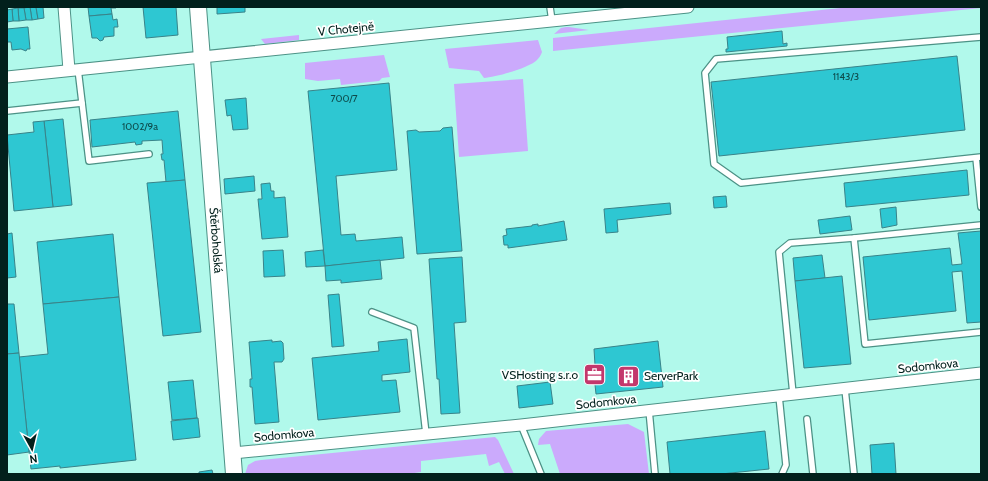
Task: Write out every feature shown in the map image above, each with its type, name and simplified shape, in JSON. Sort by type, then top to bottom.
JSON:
[{"type":"street","points":[[64,7],[74,70]]},
{"type":"street","name":"Štěrboholská","points":[[198,7],[234,474]]},
{"type":"street","name":"V Chotejně","points":[[7,77],[688,7]]},
{"type":"street","name":"Sodomkova","points":[[233,452],[521,425],[981,374]]},
{"type":"lane","points":[[550,7],[552,21]]},
{"type":"lane","points":[[981,38],[716,59],[705,73],[714,164],[741,183],[978,158],[981,207]]},
{"type":"lane","points":[[74,70],[82,103],[89,161],[149,154]]},
{"type":"lane","points":[[7,111],[82,103]]},
{"type":"lane","points":[[793,394],[779,252],[790,243],[981,226]]},
{"type":"lane","points":[[854,238],[865,344],[981,332]]},
{"type":"lane","points":[[372,312],[414,328],[426,434]]},
{"type":"lane","points":[[845,389],[854,474]]},
{"type":"lane","points":[[779,396],[786,465],[782,474]]},
{"type":"lane","points":[[649,410],[656,474]]},
{"type":"lane","points":[[808,419],[813,474]]},
{"type":"lane","points":[[521,425],[540,474]]},
{"type":"shaded area","points":[[850,7],[981,8],[553,51],[553,38]]},
{"type":"shaded area","points":[[566,27],[589,30],[554,34],[561,28]]},
{"type":"shaded area","points":[[299,35],[299,40],[265,44],[261,39]]},
{"type":"shaded area","points":[[538,40],[542,52],[533,63],[512,72],[484,78],[479,71],[449,68],[445,49]]},
{"type":"shaded area","points":[[384,55],[390,77],[382,78],[379,81],[341,85],[340,79],[318,81],[305,79],[305,63]]},
{"type":"shaded area","points":[[523,79],[528,151],[459,157],[454,84]]},
{"type":"shaded area","points":[[628,424],[644,432],[649,474],[560,474],[550,444],[538,445],[539,439],[546,431]]},
{"type":"shaded area","points":[[495,437],[498,440],[514,474],[505,474],[499,462],[489,466],[486,454],[421,461],[421,472],[408,474],[245,474],[248,465],[255,461],[261,460]]},
{"type":"building","points":[[30,7],[36,7],[38,19],[32,20]]},
{"type":"building","points":[[30,7],[32,20],[26,20],[24,8]]},
{"type":"building","points":[[36,7],[43,7],[44,18],[38,19]]},
{"type":"building","points":[[88,7],[116,8],[111,8],[112,14],[89,16]]},
{"type":"building","points":[[143,7],[176,7],[178,35],[146,38]]},
{"type":"building","points":[[217,7],[245,7],[245,12],[217,14]]},
{"type":"building","points":[[18,8],[24,8],[26,20],[19,21]]},
{"type":"building","points":[[18,8],[19,21],[13,21],[12,9]]},
{"type":"building","points":[[12,9],[13,21],[7,22],[7,10]]},
{"type":"building","points":[[112,14],[113,20],[117,19],[118,27],[114,27],[114,36],[104,37],[103,40],[100,41],[97,38],[92,38],[89,16]]},
{"type":"building","points":[[28,27],[30,49],[27,49],[26,51],[21,49],[12,50],[11,42],[7,42],[7,29]]},
{"type":"building","points":[[782,31],[783,44],[787,43],[787,46],[726,52],[726,49],[728,49],[727,37]]},
{"type":"building","points":[[957,56],[965,130],[719,156],[711,82]]},
{"type":"building","points":[[389,83],[397,170],[336,176],[341,235],[355,234],[356,241],[402,237],[404,258],[325,266],[308,91]]},
{"type":"building","points":[[246,98],[248,129],[233,130],[231,115],[227,116],[225,100]]},
{"type":"building","points":[[178,111],[185,180],[166,182],[164,160],[162,160],[161,154],[163,154],[162,140],[142,141],[142,144],[136,145],[135,142],[92,147],[90,120]]},
{"type":"building","points":[[63,119],[72,205],[53,207],[44,121]]},
{"type":"building","points":[[44,121],[53,207],[14,211],[7,135],[34,132],[33,122]]},
{"type":"building","points":[[452,127],[462,251],[417,254],[407,131],[440,131],[443,128]]},
{"type":"building","points":[[967,170],[969,195],[846,207],[844,183]]},
{"type":"building","points":[[254,176],[255,191],[225,194],[224,179]]},
{"type":"building","points":[[185,180],[201,332],[163,336],[147,183]]},
{"type":"building","points":[[270,183],[271,191],[274,191],[274,198],[285,197],[288,237],[262,239],[258,199],[262,199],[261,184]]},
{"type":"building","points":[[726,196],[727,207],[714,208],[713,197]]},
{"type":"building","points":[[670,203],[671,214],[617,220],[618,232],[606,233],[604,209]]},
{"type":"building","points":[[896,207],[897,225],[882,228],[880,209]]},
{"type":"building","points":[[850,216],[852,230],[820,234],[818,220]]},
{"type":"building","points":[[564,221],[567,240],[508,248],[508,245],[504,245],[503,236],[507,235],[506,229],[538,224],[538,226]]},
{"type":"building","points":[[981,231],[981,322],[967,323],[962,271],[952,272],[956,311],[869,320],[863,257],[950,248],[952,265],[962,264],[958,233]]},
{"type":"building","points":[[12,233],[16,277],[7,278],[7,234]]},
{"type":"building","points":[[113,234],[119,297],[43,304],[37,242]]},
{"type":"building","points":[[283,250],[285,276],[264,277],[263,251]]},
{"type":"building","points":[[323,250],[325,266],[306,267],[305,252]]},
{"type":"building","points":[[822,255],[825,278],[795,281],[793,258]]},
{"type":"building","points":[[462,257],[466,322],[454,323],[460,413],[441,414],[439,379],[437,379],[429,259]]},
{"type":"building","points":[[380,260],[382,279],[341,283],[341,280],[326,281],[325,266]]},
{"type":"building","points":[[842,276],[851,364],[804,368],[795,281]]},
{"type":"building","points":[[339,294],[344,346],[332,347],[328,295]]},
{"type":"building","points":[[119,297],[136,460],[60,468],[60,466],[31,469],[19,357],[48,354],[43,304]]},
{"type":"building","points":[[7,304],[14,304],[19,353],[7,354]]},
{"type":"building","points":[[407,339],[410,372],[382,375],[382,381],[396,380],[400,412],[318,420],[312,358],[379,351],[378,342]]},
{"type":"building","points":[[272,340],[272,342],[281,341],[283,343],[284,359],[282,362],[274,362],[279,422],[255,424],[252,387],[250,387],[250,379],[252,379],[249,342]]},
{"type":"building","name":"ServerPark","points":[[658,341],[663,387],[596,394],[593,366],[595,365],[594,349]]},
{"type":"building","points":[[19,353],[29,452],[7,455],[7,354]]},
{"type":"building","points":[[193,380],[197,418],[172,420],[168,382]]},
{"type":"building","points":[[550,382],[553,404],[519,408],[517,386]]},
{"type":"building","points":[[198,418],[200,437],[173,440],[171,421]]},
{"type":"building","points":[[765,431],[769,469],[721,474],[670,474],[667,442]]},
{"type":"building","points":[[894,443],[896,474],[872,474],[870,445]]},
{"type":"building","points":[[212,470],[213,474],[199,474],[199,472]]},
{"type":"place","name":"VSHosting s.r.o","points":[[594,375]]},
{"type":"place","name":"ServerPark","points":[[628,376]]}]
